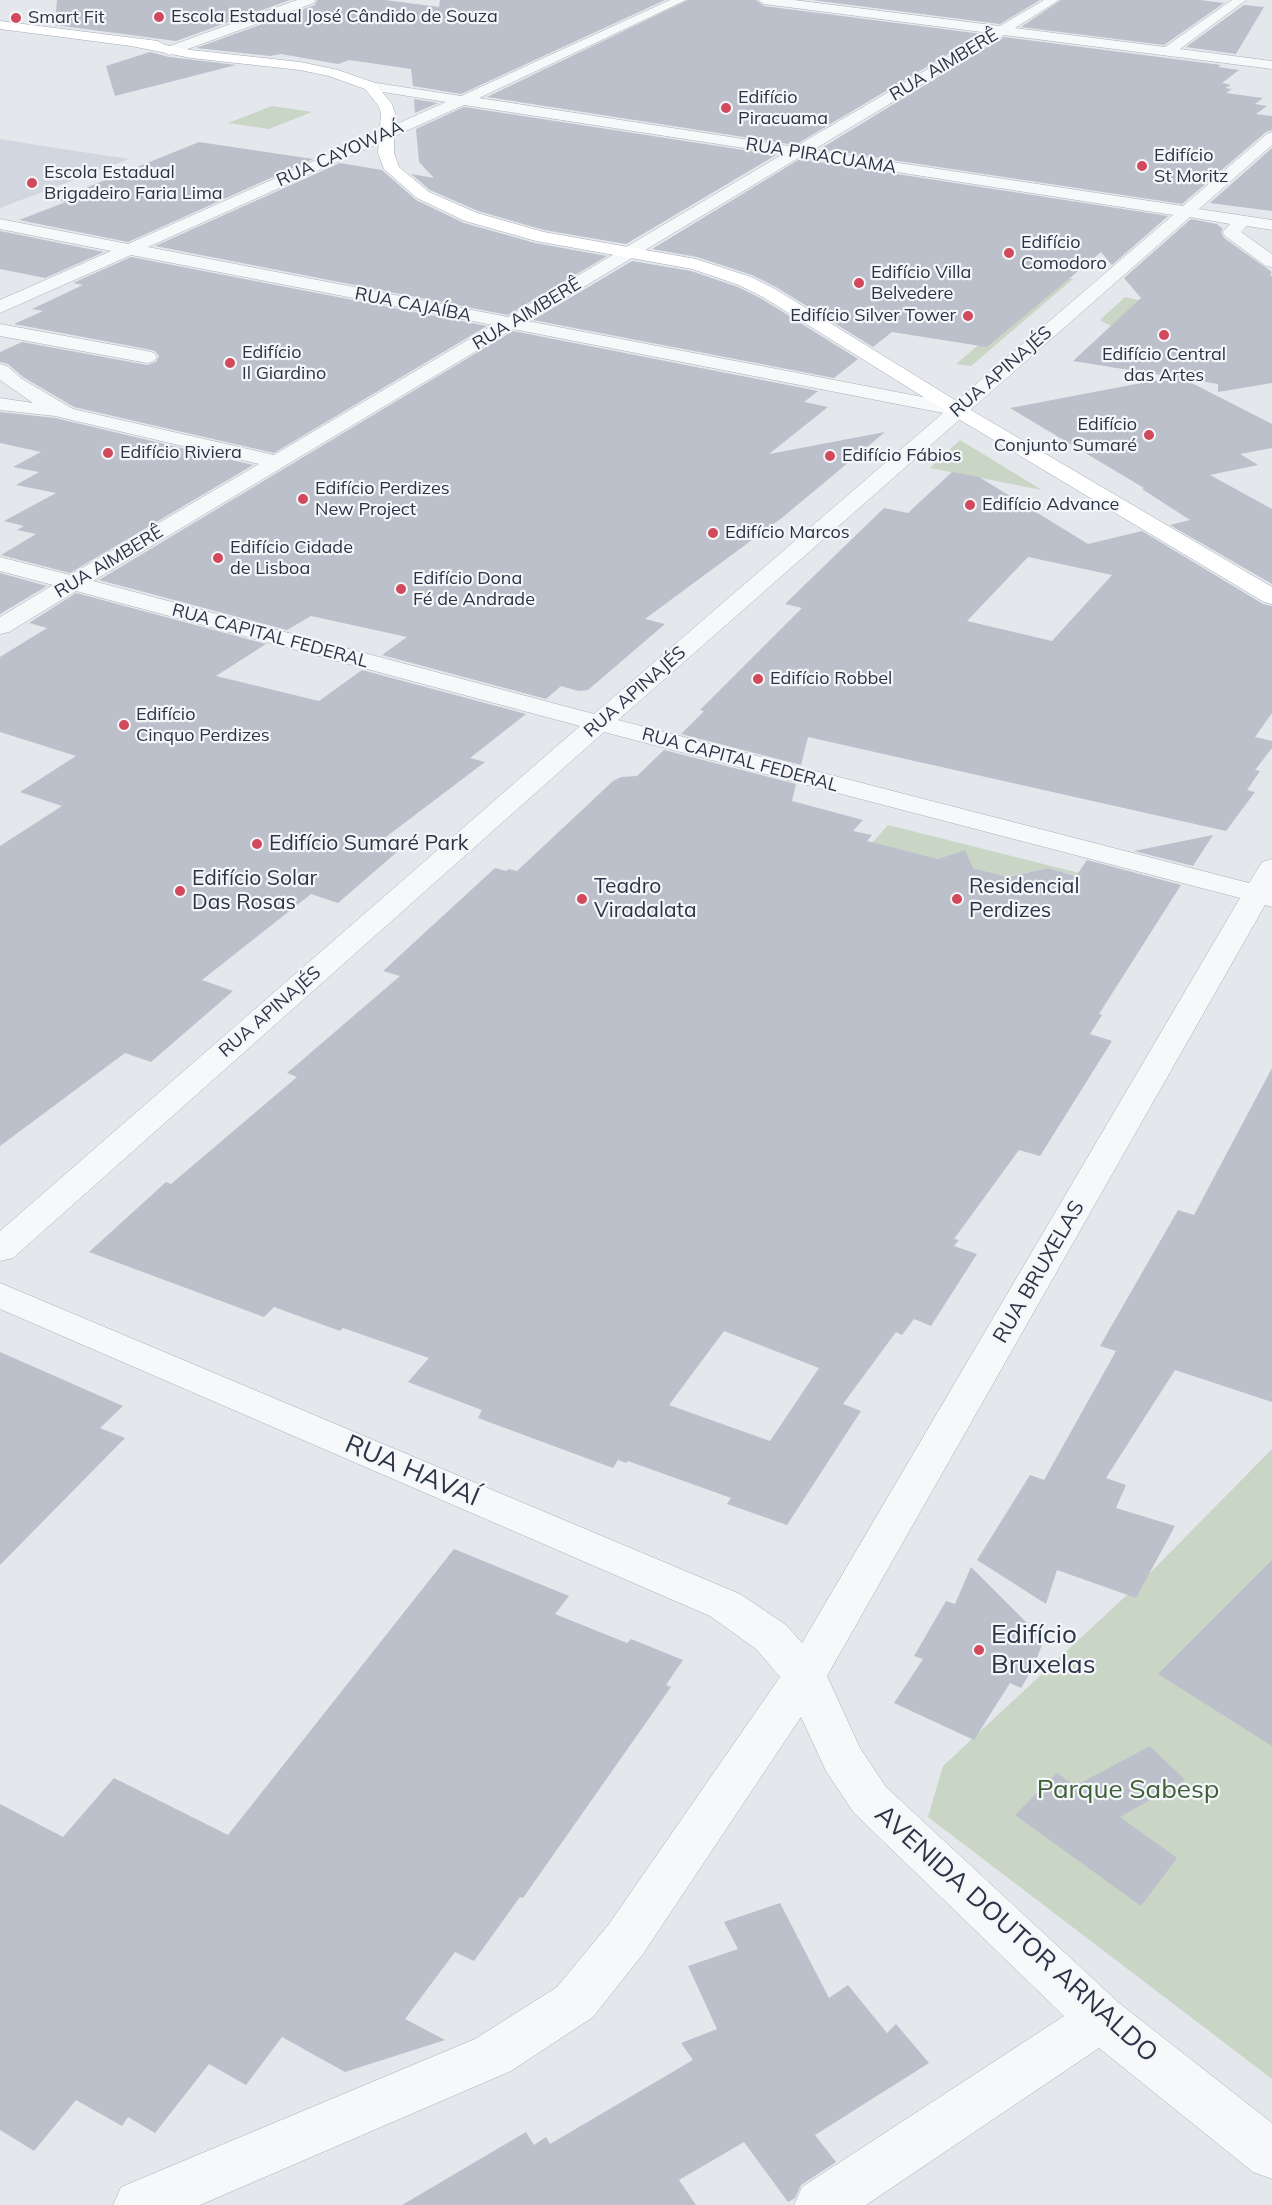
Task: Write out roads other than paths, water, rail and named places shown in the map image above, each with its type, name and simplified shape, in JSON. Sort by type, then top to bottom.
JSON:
[{"type":"main road","points":[[0,25],[257,60],[333,73],[370,86],[385,104],[388,112],[386,153],[392,169],[423,195],[471,217],[542,237],[696,264],[745,281],[769,293],[958,410],[1272,597]]},
{"type":"street","points":[[175,49],[309,0]]},
{"type":"street","name":"RUA CAYOWAÁ","points":[[0,307],[680,0]]},
{"type":"street","points":[[764,0],[1272,65]]},
{"type":"street","points":[[855,12],[877,0]]},
{"type":"street","name":"RUA AIMBERÊ","points":[[0,627],[1053,0]]},
{"type":"street","points":[[1168,51],[1240,0]]},
{"type":"street","name":"RUA PIRACUAMA","points":[[370,86],[1272,225]]},
{"type":"street","name":"RUA APINAJÉS","points":[[0,1250],[599,723],[1272,137]]},
{"type":"street","points":[[1244,220],[1231,232],[1272,262]]},
{"type":"street","name":"RUA CAJAÍBA","points":[[0,225],[958,410]]},
{"type":"street","points":[[0,330],[147,357]]},
{"type":"street","points":[[0,370],[15,383],[66,414]]},
{"type":"street","name":"RUA CAJAÍBA","points":[[826,384],[895,371]]},
{"type":"street","points":[[0,404],[66,414],[278,462]]},
{"type":"street","name":"RUA CAPITAL FEDERAL","points":[[0,564],[599,723],[1267,887]]},
{"type":"street","name":"RUA BRUXELAS","points":[[140,2205],[493,2055],[574,2002],[626,1939],[805,1676],[1267,887]]},
{"type":"street","name":"RUA HAVAÍ","points":[[0,1295],[725,1605],[771,1636],[805,1676]]},
{"type":"street","name":"AVENIDA DOUTOR ARNALDO","points":[[805,1676],[842,1758],[870,1800],[1101,2019],[1272,2155]]},
{"type":"street","points":[[821,2205],[1101,2019]]},
{"type":"place","name":"Escola Estadual José Cândido de Souza","points":[[159,17]]},
{"type":"place","name":"Smart Fit","points":[[16,18]]},
{"type":"place","name":"Edifício Piracuama","points":[[726,108]]},
{"type":"place","name":"Edifício St Moritz","points":[[1142,166]]},
{"type":"place","name":"Escola Estadual Brigadeiro Faria Lima","points":[[32,183]]},
{"type":"place","name":"Edifício Comodoro","points":[[1009,253]]},
{"type":"place","name":"Edifício Villa Belvedere","points":[[859,283]]},
{"type":"place","name":"Edifício Silver Tower","points":[[968,316]]},
{"type":"place","name":"Edifício Central das Artes","points":[[1164,335]]},
{"type":"place","name":"Edifício Il Giardino","points":[[230,363]]},
{"type":"place","name":"Edifício Conjunto Sumaré","points":[[1149,435]]},
{"type":"place","name":"Edifício Riviera","points":[[108,453]]},
{"type":"place","name":"Edifício Fábios","points":[[830,456]]},
{"type":"place","name":"Edifício Perdizes New Project","points":[[303,499]]},
{"type":"place","name":"Edifício Advance","points":[[970,505]]},
{"type":"place","name":"Edifício Marcos","points":[[713,533]]},
{"type":"place","name":"Edifício Cidade de Lisboa","points":[[218,558]]},
{"type":"place","name":"Edifício Dona Fé de Andrade","points":[[401,589]]},
{"type":"place","name":"Edifício Robbel","points":[[758,679]]},
{"type":"place","name":"Edifício Cinquo Perdizes","points":[[124,725]]},
{"type":"place","name":"Edifício Sumaré Park","points":[[257,844]]},
{"type":"place","name":"Edifício Solar Das Rosas","points":[[180,891]]},
{"type":"place","name":"Teadro Viradalata","points":[[582,899]]},
{"type":"place","name":"Residencial Perdizes","points":[[957,899]]},
{"type":"place","name":"Edifício Bruxelas","points":[[979,1650]]},
{"type":"park label","name":"Parque Sabesp","points":[[1128,1790]]}]
